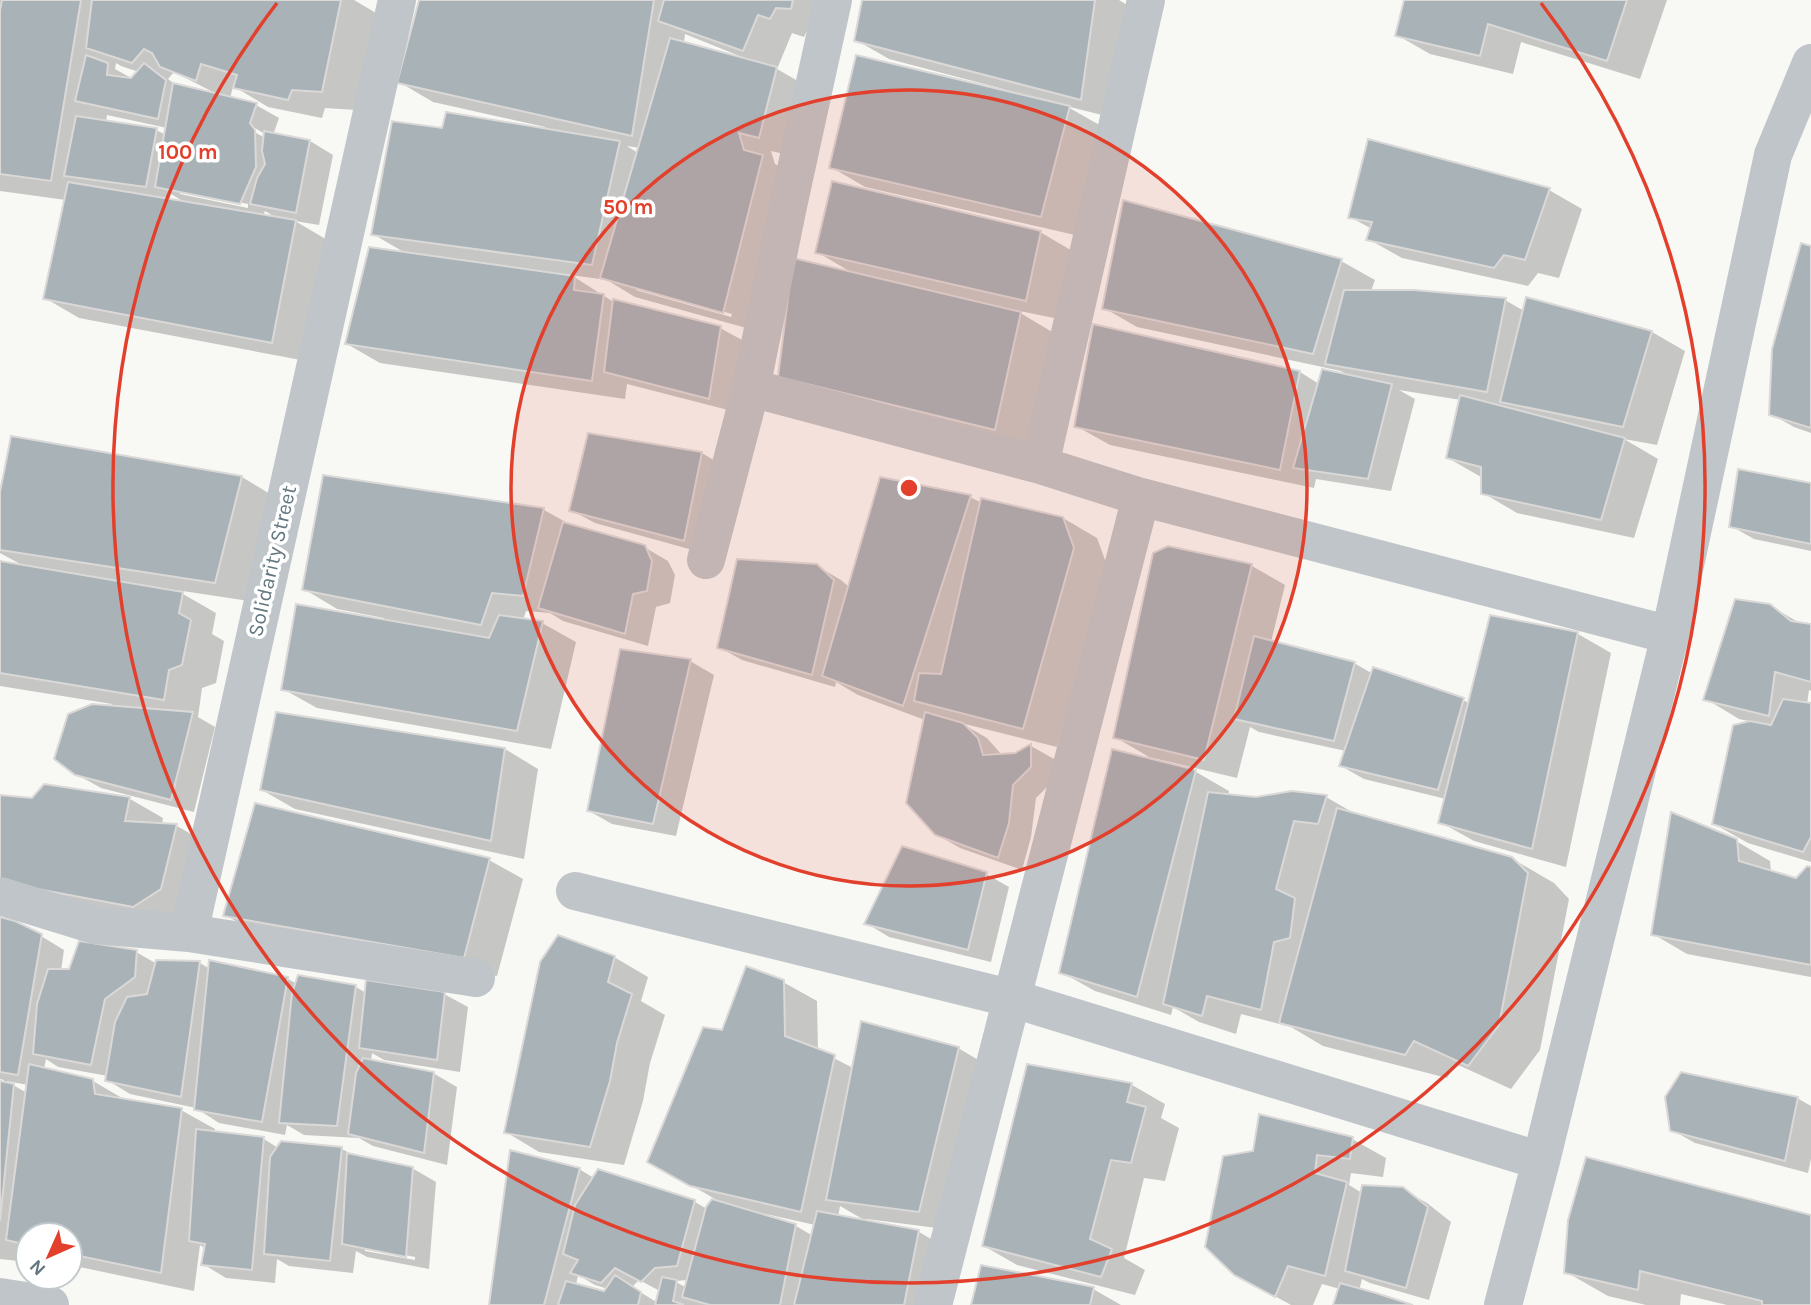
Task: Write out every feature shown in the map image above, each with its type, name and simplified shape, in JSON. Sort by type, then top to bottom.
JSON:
[{"type":"street","name":"Solidarity Street","points":[[190,933],[397,0]]},
{"type":"street","points":[[706,560],[751,388],[833,0]]},
{"type":"street","points":[[1040,465],[1146,0]]},
{"type":"street","points":[[1503,1305],[1670,635],[1773,155],[1811,63]]},
{"type":"street","points":[[751,388],[1040,465],[1141,497],[1670,635]]},
{"type":"street","points":[[933,1305],[1014,999],[1141,497]]},
{"type":"street","points":[[575,891],[1014,999],[1541,1161]]},
{"type":"street","points":[[0,896],[95,925],[190,933],[476,978]]},
{"type":"street","points":[[0,1297],[50,1305]]},
{"type":"building","points":[[2,0],[81,0],[51,181],[0,174]]},
{"type":"building","points":[[92,0],[341,0],[322,92],[292,90],[288,100],[233,88],[237,75],[201,64],[196,81],[160,67],[152,53],[144,49],[132,63],[86,48]]},
{"type":"building","points":[[419,0],[654,0],[632,136],[397,83]]},
{"type":"building","points":[[664,0],[793,0],[791,9],[776,8],[770,19],[758,15],[743,51],[658,21]]},
{"type":"building","points":[[862,0],[1095,0],[1081,100],[854,41]]},
{"type":"building","points":[[1404,0],[1627,0],[1607,61],[1488,24],[1480,56],[1395,36]]},
{"type":"building","points":[[670,38],[777,67],[759,138],[739,133],[744,150],[763,155],[723,313],[600,278]]},
{"type":"building","points":[[86,55],[108,63],[107,75],[131,78],[144,63],[166,80],[158,119],[75,101]]},
{"type":"building","points":[[856,55],[1070,106],[1041,217],[829,168]]},
{"type":"building","points":[[173,83],[257,103],[250,123],[255,130],[256,167],[240,204],[155,187]]},
{"type":"building","points":[[446,112],[620,141],[592,265],[371,235],[392,121],[442,128]]},
{"type":"building","points":[[76,116],[157,128],[146,187],[64,176]]},
{"type":"building","points":[[264,131],[310,140],[296,213],[250,204],[257,178],[265,164],[262,151]]},
{"type":"building","points":[[1368,139],[1550,188],[1525,260],[1504,255],[1494,268],[1366,240],[1372,222],[1348,218]]},
{"type":"building","points":[[832,181],[1041,231],[1026,301],[815,253]]},
{"type":"building","points":[[68,182],[296,220],[272,343],[43,299]]},
{"type":"building","points":[[1123,200],[1342,259],[1313,354],[1102,309]]},
{"type":"building","points":[[1801,243],[1811,246],[1811,428],[1769,415],[1772,349]]},
{"type":"building","points":[[369,247],[575,276],[574,290],[604,294],[592,381],[345,344]]},
{"type":"building","points":[[793,258],[1021,312],[995,430],[778,377]]},
{"type":"building","points":[[1344,290],[1414,290],[1506,298],[1487,392],[1325,364]]},
{"type":"building","points":[[1526,297],[1652,331],[1623,427],[1500,402]]},
{"type":"building","points":[[613,299],[721,326],[709,399],[604,372]]},
{"type":"building","points":[[1093,324],[1300,371],[1280,470],[1074,427]]},
{"type":"building","points":[[1322,369],[1392,384],[1368,479],[1293,468]]},
{"type":"building","points":[[1460,395],[1625,438],[1601,520],[1481,494],[1481,467],[1446,458]]},
{"type":"building","points":[[588,433],[702,452],[684,541],[569,511]]},
{"type":"building","points":[[11,436],[242,476],[215,583],[0,550],[0,492]]},
{"type":"building","points":[[1738,469],[1811,483],[1811,544],[1729,527]]},
{"type":"building","points":[[323,475],[544,508],[523,596],[492,593],[481,625],[302,590]]},
{"type":"building","points":[[880,477],[971,495],[903,706],[822,676]]},
{"type":"building","points":[[981,498],[1063,517],[1074,548],[1023,729],[914,701],[919,673],[941,674]]},
{"type":"building","points":[[563,522],[645,545],[652,561],[647,591],[633,594],[625,634],[538,608]]},
{"type":"building","points":[[1168,546],[1252,564],[1204,760],[1113,738],[1153,553]]},
{"type":"building","points":[[737,559],[817,564],[834,580],[812,675],[717,648]]},
{"type":"building","points":[[0,561],[183,592],[179,613],[191,620],[182,665],[169,670],[164,700],[0,673]]},
{"type":"building","points":[[1735,599],[1770,604],[1791,621],[1811,624],[1811,682],[1775,672],[1769,716],[1703,700]]},
{"type":"building","points":[[296,604],[489,638],[499,615],[543,621],[517,731],[281,690]]},
{"type":"building","points":[[1490,615],[1578,632],[1532,849],[1438,823]]},
{"type":"building","points":[[1254,636],[1355,662],[1334,741],[1234,719]]},
{"type":"building","points":[[620,649],[691,659],[653,824],[587,811]]},
{"type":"building","points":[[1373,667],[1464,698],[1438,790],[1339,766]]},
{"type":"building","points":[[1783,699],[1811,703],[1811,837],[1803,852],[1712,824],[1733,725],[1750,721],[1771,725]]},
{"type":"building","points":[[92,704],[193,712],[171,800],[75,775],[54,759],[68,714]]},
{"type":"building","points":[[276,712],[505,748],[491,841],[260,790]]},
{"type":"building","points":[[925,712],[963,723],[978,738],[983,755],[1015,753],[1031,744],[1031,767],[1013,785],[1009,823],[998,858],[935,835],[906,803]]},
{"type":"building","points":[[1112,749],[1196,770],[1137,997],[1059,973]]},
{"type":"building","points":[[44,784],[130,797],[125,821],[177,824],[161,889],[133,907],[0,882],[0,795],[32,798]]},
{"type":"building","points":[[1292,791],[1327,795],[1318,824],[1294,821],[1276,889],[1295,898],[1290,938],[1274,942],[1261,1010],[1207,996],[1202,1016],[1163,1004],[1208,792],[1256,797]]},
{"type":"building","points":[[255,803],[490,858],[464,958],[223,916]]},
{"type":"building","points":[[1337,808],[1512,857],[1528,873],[1499,1025],[1468,1066],[1414,1041],[1405,1055],[1279,1023]]},
{"type":"building","points":[[1671,812],[1737,839],[1739,861],[1796,878],[1807,866],[1811,867],[1811,965],[1651,935]]},
{"type":"building","points":[[902,846],[987,872],[968,950],[864,924]]},
{"type":"building","points":[[0,917],[42,934],[18,1075],[0,1072]]},
{"type":"building","points":[[558,935],[615,956],[608,982],[632,994],[590,1147],[504,1133],[540,962]]},
{"type":"building","points":[[79,941],[137,950],[135,977],[105,999],[91,1065],[33,1054],[37,1004],[48,969],[69,969]]},
{"type":"building","points":[[156,960],[200,961],[181,1097],[105,1081],[115,1022],[127,997],[147,994]]},
{"type":"building","points":[[209,960],[288,977],[262,1122],[194,1110]]},
{"type":"building","points":[[746,966],[784,980],[785,1036],[835,1055],[801,1212],[690,1186],[647,1162],[703,1027],[722,1030]]},
{"type":"building","points":[[298,975],[356,985],[337,1126],[279,1123],[292,993]]},
{"type":"building","points":[[366,980],[445,992],[437,1060],[359,1048]]},
{"type":"building","points":[[861,1021],[959,1047],[919,1212],[826,1200]]},
{"type":"building","points":[[363,1058],[434,1072],[424,1153],[348,1134],[356,1073]]},
{"type":"building","points":[[29,1064],[93,1079],[95,1094],[182,1108],[161,1273],[84,1257],[84,1221],[14,1221],[14,1242],[6,1240]]},
{"type":"building","points":[[1027,1064],[1132,1083],[1127,1102],[1146,1107],[1131,1163],[1111,1160],[1090,1239],[1112,1249],[1101,1277],[982,1246]]},
{"type":"building","points":[[1681,1072],[1798,1097],[1785,1161],[1670,1131],[1665,1097]]},
{"type":"building","points":[[0,1081],[14,1084],[0,1221]]},
{"type":"building","points":[[1259,1114],[1353,1137],[1350,1159],[1317,1155],[1315,1173],[1347,1182],[1325,1276],[1288,1266],[1275,1297],[1234,1275],[1205,1247],[1223,1156],[1253,1151]]},
{"type":"building","points":[[196,1129],[264,1137],[252,1270],[201,1265],[205,1244],[189,1241]]},
{"type":"building","points":[[281,1141],[342,1147],[330,1261],[264,1254],[270,1157]]},
{"type":"building","points":[[510,1150],[580,1168],[544,1305],[489,1305]]},
{"type":"building","points":[[347,1153],[413,1167],[406,1257],[342,1244]]},
{"type":"building","points":[[1586,1157],[1811,1215],[1811,1305],[1762,1305],[1762,1301],[1640,1271],[1638,1290],[1564,1273],[1568,1220]]},
{"type":"building","points":[[598,1169],[695,1200],[677,1266],[655,1268],[641,1282],[615,1268],[601,1283],[570,1273],[578,1260],[563,1254],[575,1205]]},
{"type":"building","points":[[1362,1185],[1403,1187],[1428,1207],[1406,1288],[1345,1271]]},
{"type":"building","points":[[712,1199],[796,1224],[780,1305],[710,1305],[682,1297],[706,1207]]},
{"type":"building","points":[[817,1211],[919,1230],[904,1305],[794,1305]]},
{"type":"building","points":[[981,1265],[1094,1287],[1090,1305],[971,1305]]},
{"type":"building","points":[[615,1275],[641,1292],[638,1305],[558,1305],[566,1281],[604,1291]]},
{"type":"building","points":[[662,1277],[677,1280],[673,1301],[684,1305],[655,1305]]},
{"type":"building","points":[[1340,1283],[1376,1293],[1413,1305],[1333,1305]]}]
